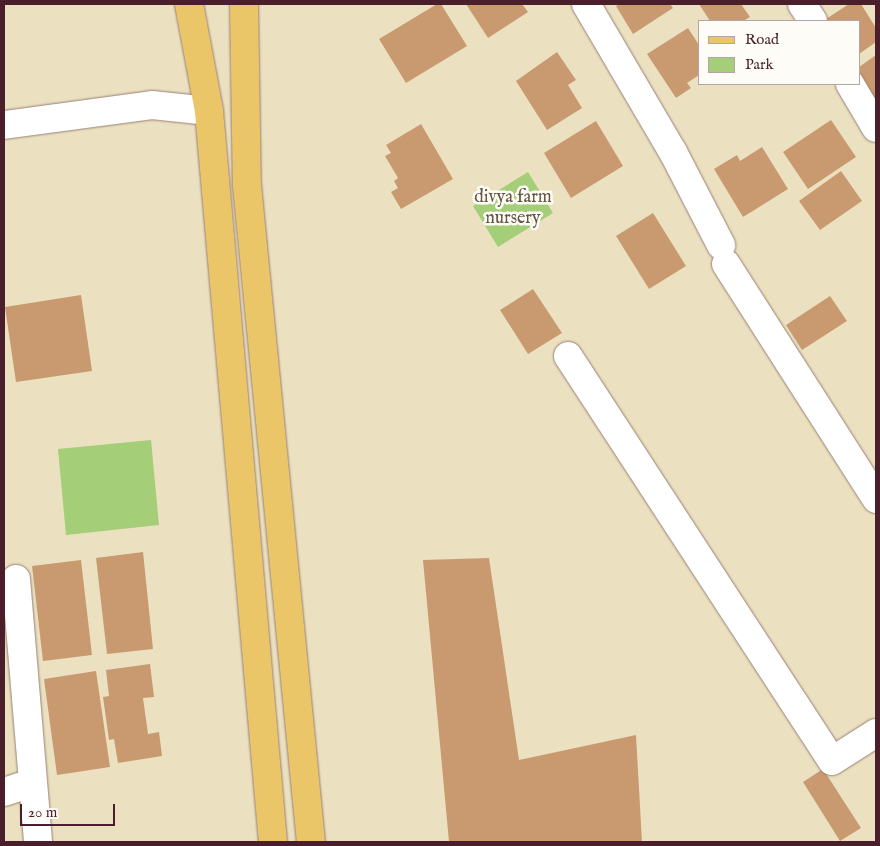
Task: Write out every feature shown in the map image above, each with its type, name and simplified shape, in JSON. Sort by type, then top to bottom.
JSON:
[{"type":"main road","points":[[189,4],[209,111],[273,842]]},
{"type":"main road","points":[[244,4],[247,185],[311,842]]},
{"type":"street","points":[[586,4],[673,152],[724,254],[876,499]]},
{"type":"street","points":[[802,4],[812,20]]},
{"type":"street","points":[[851,85],[876,128]]},
{"type":"street","points":[[4,125],[152,105],[209,111]]},
{"type":"street","points":[[568,356],[832,761],[876,734]]},
{"type":"street","points":[[16,579],[31,783],[38,842]]},
{"type":"street","points":[[4,792],[31,783]]},
{"type":"green space","name":"divya farm nursery","points":[[528,172],[553,213],[498,247],[473,206]]},
{"type":"green space","points":[[151,440],[159,525],[66,535],[58,449]]},
{"type":"building","points":[[437,4],[441,4],[467,46],[406,83],[379,39]]},
{"type":"building","points":[[466,4],[522,4],[528,12],[488,38]]},
{"type":"building","points":[[620,4],[670,4],[673,8],[633,34],[616,6]]},
{"type":"building","points":[[699,4],[741,4],[750,17],[745,20],[709,20]]},
{"type":"building","points":[[849,4],[861,4],[876,28],[876,42],[860,53],[860,20],[825,20]]},
{"type":"building","points":[[688,28],[698,43],[698,76],[687,83],[691,88],[676,98],[647,54]]},
{"type":"building","points":[[557,52],[576,80],[568,85],[582,108],[547,130],[516,81]]},
{"type":"building","points":[[876,55],[876,121],[859,85],[860,66]]},
{"type":"building","points":[[831,120],[856,157],[808,189],[783,152]]},
{"type":"building","points":[[596,121],[623,166],[571,198],[544,153]]},
{"type":"building","points":[[421,124],[453,179],[401,209],[391,192],[398,188],[394,181],[398,178],[385,156],[391,153],[386,145]]},
{"type":"building","points":[[762,147],[788,189],[743,217],[714,169],[737,155],[740,161]]},
{"type":"building","points":[[841,171],[862,201],[820,230],[799,201]]},
{"type":"building","points":[[653,213],[686,266],[649,289],[616,236]]},
{"type":"building","points":[[533,289],[562,333],[528,354],[500,310]]},
{"type":"building","points":[[81,295],[92,371],[16,382],[5,307]]},
{"type":"building","points":[[830,296],[847,321],[802,350],[786,325]]},
{"type":"building","points":[[143,552],[153,649],[107,654],[96,558]]},
{"type":"building","points":[[489,558],[519,760],[636,735],[642,842],[449,842],[423,560]]},
{"type":"building","points":[[81,560],[92,655],[43,661],[32,566]]},
{"type":"building","points":[[150,664],[154,697],[143,698],[148,734],[159,732],[162,756],[118,763],[114,739],[109,740],[103,697],[109,696],[106,670]]},
{"type":"building","points":[[96,671],[110,767],[57,775],[44,679]]},
{"type":"building","points":[[823,769],[861,828],[840,841],[803,782]]}]
